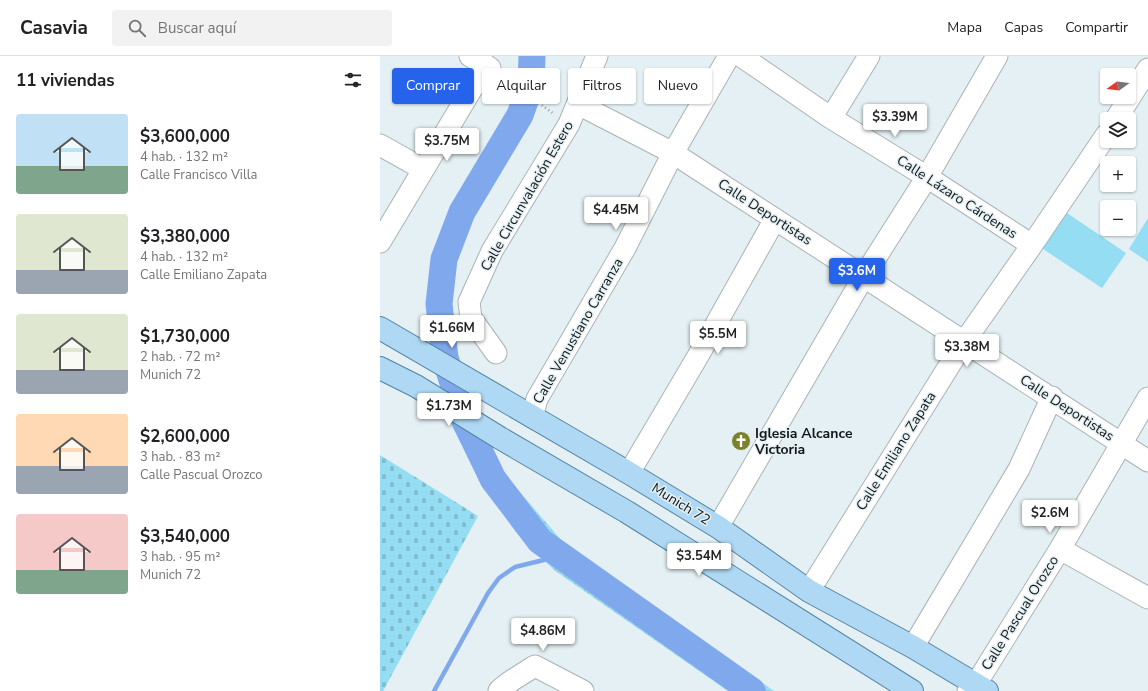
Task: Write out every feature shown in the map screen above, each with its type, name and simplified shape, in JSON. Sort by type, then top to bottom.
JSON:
[{"type":"main road","name":"Munich 72","points":[[386,331],[629,473],[718,527],[809,591],[913,647],[977,689]]},
{"type":"main road","points":[[380,368],[416,386],[500,438],[627,512],[912,691]]},
{"type":"street","name":"Calle Circunvalación Estero","points":[[593,68],[598,56]]},
{"type":"street","name":"Calle Venustiano Carranza","points":[[532,417],[537,399],[625,248],[673,153],[728,56]]},
{"type":"street","name":"Calle Lázaro Cárdenas","points":[[741,56],[831,118],[927,177],[1032,245]]},
{"type":"street","points":[[831,118],[870,56]]},
{"type":"street","points":[[718,527],[864,276],[927,177],[997,56]]},
{"type":"street","points":[[380,242],[482,63]]},
{"type":"street","points":[[1120,112],[1148,69]]},
{"type":"street","name":"Calle Circunvalación Estero","points":[[496,353],[471,318],[469,302],[492,251],[569,124],[578,104]]},
{"type":"street","name":"Calle Deportistas","points":[[578,104],[673,153],[964,342],[1052,397],[1148,461]]},
{"type":"street","name":"Calle Emiliano Zapata","points":[[809,591],[964,342],[1100,144]]},
{"type":"street","points":[[380,145],[422,169]]},
{"type":"street","points":[[629,473],[698,356],[775,219]]},
{"type":"street","points":[[913,647],[1020,468],[1052,397]]},
{"type":"street","name":"Calle Pascual Orozco","points":[[977,689],[1148,398]]},
{"type":"street","points":[[1060,549],[1148,598]]},
{"type":"street","points":[[500,689],[535,666],[583,691]]},
{"type":"path","points":[[482,63],[558,116]]},
{"type":"green space","points":[[1064,211],[1126,253],[1102,288],[1040,247]]},
{"type":"green space","points":[[1148,218],[1148,262],[1129,249]]},
{"type":"green space","points":[[445,358],[476,412],[500,469],[562,541],[774,691],[728,691],[554,570],[516,532],[477,475],[447,416]]},
{"type":"green space","points":[[380,455],[478,516],[383,691],[380,691]]},
{"type":"waterway","points":[[532,56],[531,84],[520,115],[462,212],[444,259],[439,304],[445,358],[466,423],[493,479],[540,541],[752,691]]},
{"type":"waterway","points":[[434,691],[488,593],[499,578],[515,567],[560,556]]},
{"type":"place","name":"Iglesia Alcance Victoria","points":[[741,441]]}]
